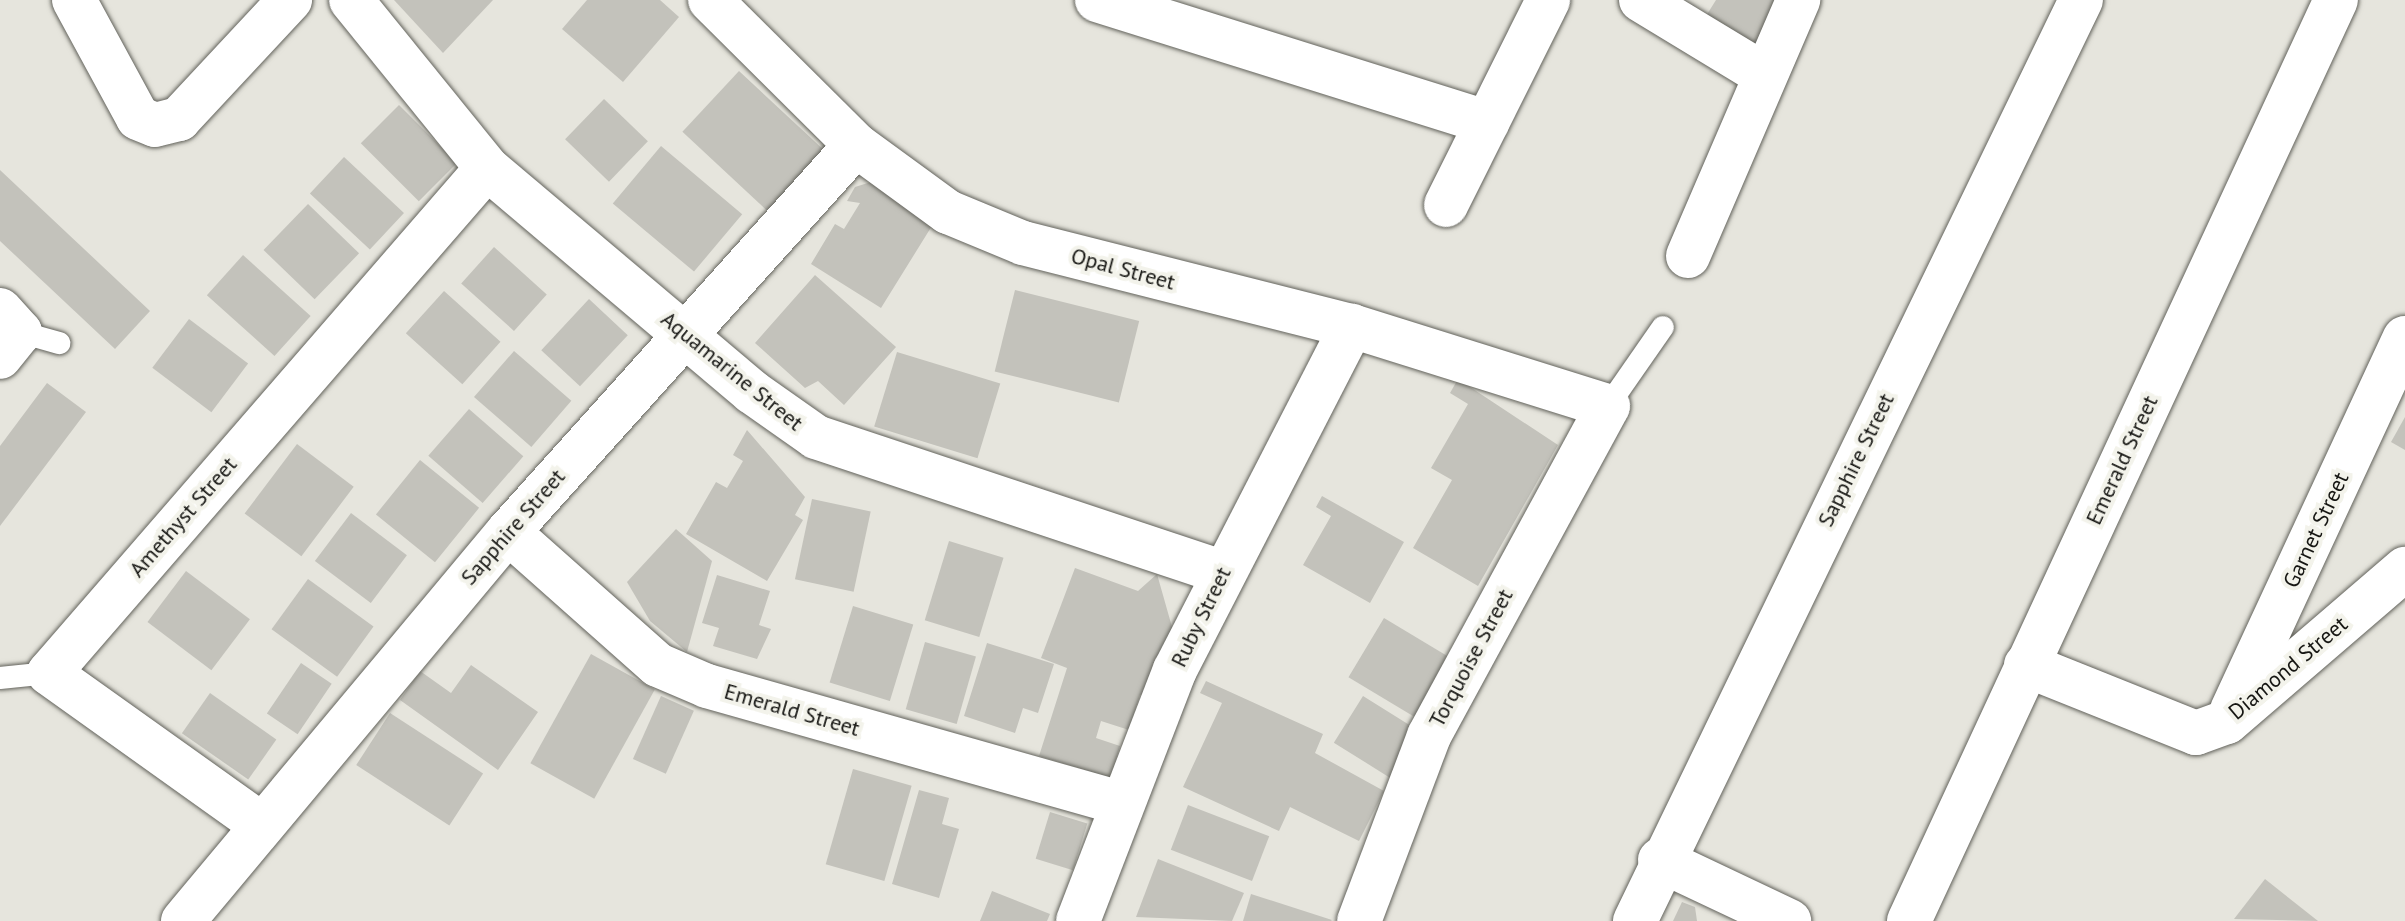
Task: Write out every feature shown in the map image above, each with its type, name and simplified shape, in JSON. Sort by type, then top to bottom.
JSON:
[{"type":"street","points":[[74,0],[138,118],[155,125],[179,119],[290,0]]},
{"type":"street","name":"Aquamarine Street","points":[[351,0],[487,168],[684,334],[816,437],[1222,572]]},
{"type":"street","name":"Opal Street","points":[[710,0],[856,145],[948,212],[1023,243],[1352,326],[1608,406]]},
{"type":"street","points":[[1097,0],[1487,122]]},
{"type":"street","points":[[1446,205],[1548,0]]},
{"type":"street","points":[[1641,0],[1765,75]]},
{"type":"street","points":[[1688,256],[1798,0]]},
{"type":"street","name":"Sapphire Street","points":[[1635,921],[1660,860],[2081,0]]},
{"type":"street","name":"Emerald Street","points":[[1909,921],[2336,0]]},
{"type":"street","name":"Sapphire Street","points":[[183,921],[259,823],[508,532],[856,145]]},
{"type":"street","name":"Amethyst Street","points":[[49,673],[487,168]]},
{"type":"street","name":"Ruby Street","points":[[1078,921],[1121,803],[1222,572],[1352,326]]},
{"type":"street","name":"Garnet Street","points":[[2227,722],[2405,338]]},
{"type":"street","name":"Torquoise Street","points":[[1359,921],[1429,736],[1608,406]]},
{"type":"street","name":"Emerald Street","points":[[508,532],[670,670],[1121,803]]},
{"type":"street","name":"Diamond Street","points":[[2026,665],[2168,726],[2196,733],[2227,722],[2405,569]]},
{"type":"street","points":[[49,673],[259,823]]},
{"type":"street","points":[[1660,860],[1789,921]]},
{"type":"lane","points":[[1608,406],[1663,327]]},
{"type":"lane","points":[[0,678],[49,673]]},
{"type":"building","points":[[394,0],[493,0],[443,53]]},
{"type":"building","points":[[587,0],[660,0],[679,17],[623,82],[562,29]]},
{"type":"building","points":[[1716,0],[1788,0],[1760,48],[1706,16]]},
{"type":"building","points":[[739,71],[824,150],[767,211],[682,132]]},
{"type":"building","points":[[604,99],[648,141],[609,182],[565,139]]},
{"type":"building","points":[[399,105],[457,163],[419,201],[361,143]]},
{"type":"building","points":[[661,146],[742,214],[694,272],[613,203]]},
{"type":"building","points":[[344,157],[404,213],[370,249],[310,194]]},
{"type":"building","points":[[0,170],[150,311],[115,349],[0,241]]},
{"type":"building","points":[[871,182],[935,221],[881,308],[811,264],[835,224],[844,229],[860,203],[847,201],[855,187]]},
{"type":"building","points":[[308,204],[359,253],[315,299],[264,250]]},
{"type":"building","points":[[494,247],[547,295],[514,331],[461,283]]},
{"type":"building","points":[[243,255],[311,316],[274,356],[207,295]]},
{"type":"building","points":[[815,275],[896,347],[844,405],[818,381],[805,388],[755,343]]},
{"type":"building","points":[[1015,290],[1139,321],[1119,402],[995,372]]},
{"type":"building","points":[[444,291],[500,342],[462,384],[406,333]]},
{"type":"building","points":[[589,299],[628,335],[580,386],[541,350]]},
{"type":"building","points":[[189,319],[248,364],[211,412],[152,368]]},
{"type":"building","points":[[514,351],[571,401],[531,447],[474,397]]},
{"type":"building","points":[[897,352],[1000,384],[977,458],[874,427]]},
{"type":"building","points":[[1458,379],[1558,445],[1478,586],[1413,548],[1452,480],[1431,468],[1468,404],[1450,393]]},
{"type":"building","points":[[47,383],[86,412],[0,526],[0,446]]},
{"type":"building","points":[[469,409],[523,456],[483,503],[428,456]]},
{"type":"building","points":[[2405,417],[2405,450],[2391,442]]},
{"type":"building","points":[[747,430],[805,497],[795,515],[803,520],[767,581],[686,534],[716,482],[727,488],[743,461],[733,455]]},
{"type":"building","points":[[297,444],[354,487],[301,556],[245,513]]},
{"type":"building","points":[[420,460],[479,508],[435,562],[376,514]]},
{"type":"building","points":[[1322,496],[1404,542],[1370,603],[1303,565],[1331,516],[1316,507]]},
{"type":"building","points":[[812,499],[871,511],[854,592],[795,579]]},
{"type":"building","points":[[351,513],[407,555],[371,603],[315,561]]},
{"type":"building","points":[[676,529],[712,561],[687,652],[650,621],[627,582]]},
{"type":"building","points":[[949,541],[1004,558],[979,637],[925,620]]},
{"type":"building","points":[[1075,568],[1138,591],[1157,574],[1174,634],[1150,699],[1140,695],[1129,730],[1101,721],[1096,738],[1120,746],[1111,778],[1039,756],[1067,668],[1041,658]]},
{"type":"building","points":[[186,571],[250,619],[211,670],[147,622]]},
{"type":"building","points":[[717,575],[770,591],[759,625],[771,629],[757,659],[713,646],[719,628],[702,623]]},
{"type":"building","points":[[308,579],[374,627],[337,677],[272,629]]},
{"type":"building","points":[[853,606],[913,624],[890,701],[830,683]]},
{"type":"building","points":[[1384,618],[1457,662],[1421,721],[1348,677]]},
{"type":"building","points":[[925,642],[976,657],[957,724],[906,709]]},
{"type":"building","points":[[987,643],[1054,664],[1038,713],[1023,708],[1015,733],[964,716]]},
{"type":"building","points":[[591,654],[655,689],[594,799],[530,763]]},
{"type":"building","points":[[301,663],[332,684],[298,734],[267,714]]},
{"type":"building","points":[[471,665],[538,712],[498,770],[400,700],[420,671],[451,693]]},
{"type":"building","points":[[1206,681],[1323,734],[1315,753],[1384,791],[1359,841],[1290,807],[1279,831],[1183,787],[1222,703],[1200,693]]},
{"type":"building","points":[[210,693],[276,739],[248,780],[182,733]]},
{"type":"building","points":[[661,696],[694,711],[666,774],[633,759]]},
{"type":"building","points":[[1363,696],[1420,732],[1391,778],[1334,743]]},
{"type":"building","points":[[390,713],[483,773],[449,825],[356,765]]},
{"type":"building","points":[[853,769],[912,786],[884,881],[826,864]]},
{"type":"building","points":[[919,790],[949,798],[942,824],[959,829],[939,898],[892,884]]},
{"type":"building","points":[[1188,805],[1269,836],[1252,881],[1171,850]]},
{"type":"building","points":[[1050,812],[1087,823],[1073,870],[1036,859]]},
{"type":"building","points":[[1158,859],[1244,893],[1232,921],[1136,917]]},
{"type":"building","points":[[2265,879],[2318,921],[2234,919]]},
{"type":"building","points":[[992,891],[1050,914],[1047,921],[980,921]]},
{"type":"building","points":[[1251,894],[1332,920],[1243,921]]},
{"type":"building","points":[[1682,902],[1695,907],[1697,921],[1673,921]]}]
